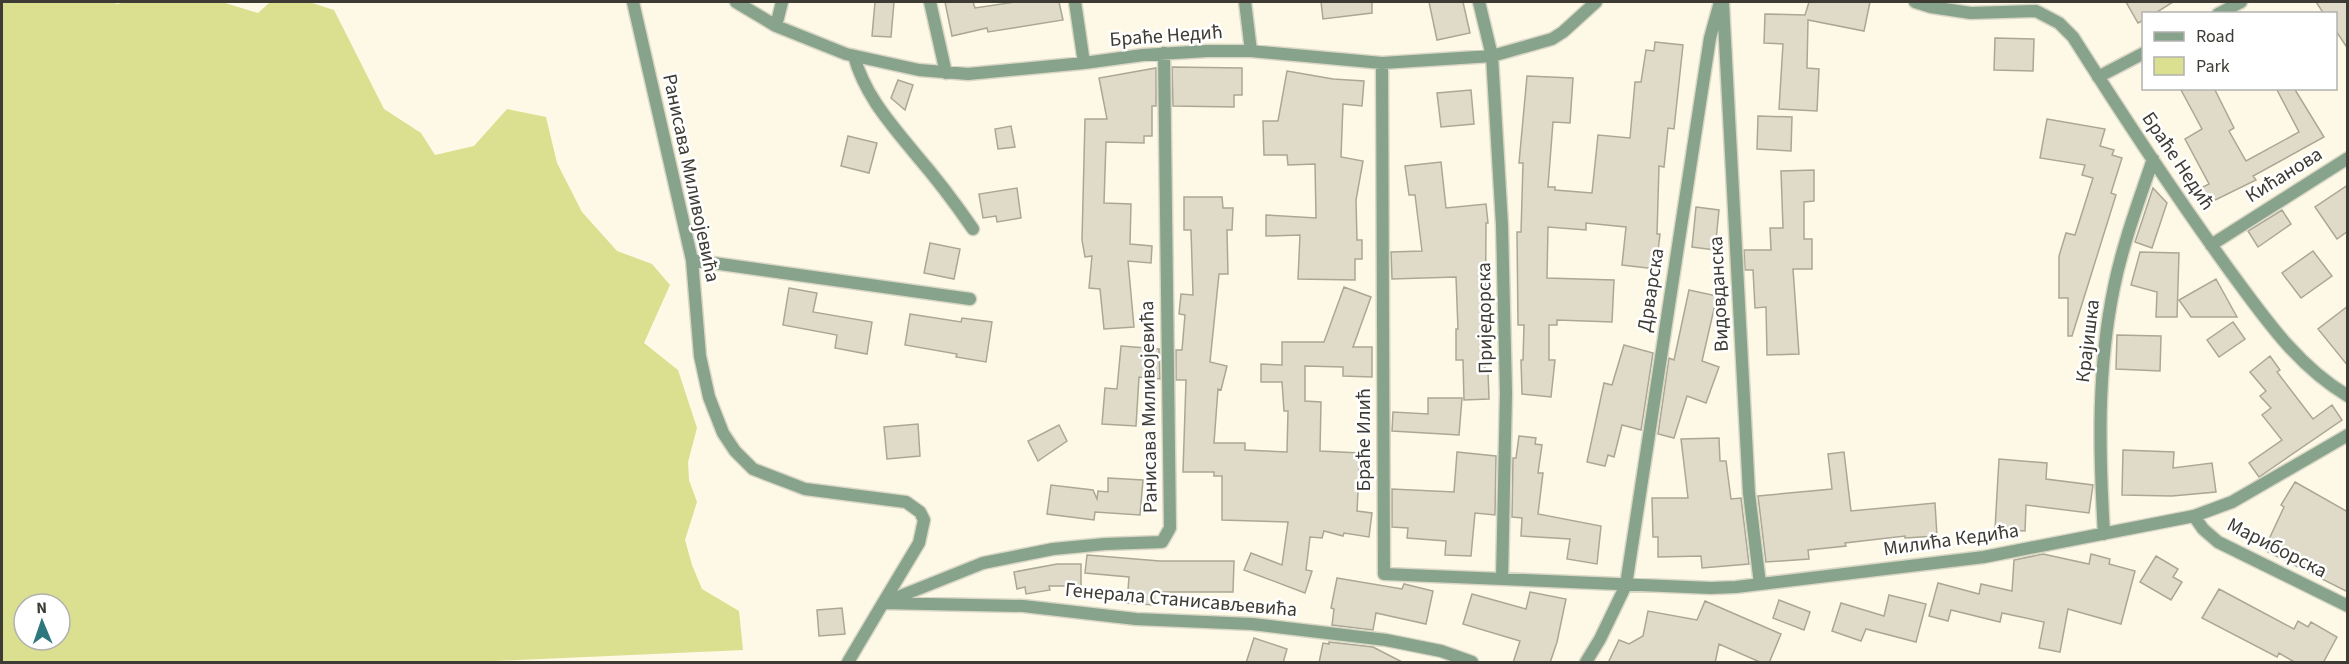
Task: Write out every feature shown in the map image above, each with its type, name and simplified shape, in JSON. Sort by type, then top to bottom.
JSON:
[{"type":"street","name":"Ранисава Миливојевића","points":[[633,2],[692,260],[700,356],[709,397],[723,433],[735,451],[753,469],[805,489],[906,502],[920,512],[924,520],[919,543],[848,663]]},
{"type":"street","name":"Браће Недић","points":[[736,2],[776,26],[854,56],[896,66],[968,74],[1164,53],[1251,51],[1382,63],[1492,56],[1552,39],[1596,2]]},
{"type":"street","points":[[776,26],[782,2]]},
{"type":"street","points":[[930,2],[946,73]]},
{"type":"street","points":[[1075,2],[1084,63]]},
{"type":"street","points":[[1245,2],[1251,51]]},
{"type":"street","name":"Приједорска","points":[[1479,2],[1492,56],[1502,225],[1506,393],[1502,579]]},
{"type":"street","name":"Видовданска","points":[[1722,2],[1749,482],[1760,584]]},
{"type":"street","name":"Дрварска","points":[[1626,585],[1710,38],[1722,2]]},
{"type":"street","name":"Браће Недић","points":[[1915,2],[1971,13],[2034,6],[2059,23],[2073,37],[2153,159],[2272,329],[2332,387],[2348,396]]},
{"type":"street","points":[[2222,12],[2241,2]]},
{"type":"street","name":"Ранисава Миливојевића","points":[[884,603],[983,563],[1053,549],[1162,542],[1167,536],[1170,528],[1164,53]]},
{"type":"street","points":[[2098,77],[2142,54]]},
{"type":"street","points":[[854,56],[865,88],[877,107],[950,195],[973,229]]},
{"type":"street","name":"Браће Илић","points":[[1382,63],[1384,574],[1626,585]]},
{"type":"street","name":"Кићанова","points":[[2211,244],[2348,158]]},
{"type":"street","name":"Крајишка","points":[[2104,534],[2099,448],[2103,368],[2114,286],[2153,159]]},
{"type":"street","points":[[692,260],[970,299]]},
{"type":"street","name":"Милића Кедића","points":[[1626,585],[1711,588],[1984,557],[2194,516],[2232,502],[2348,435]]},
{"type":"street","name":"Мариборска","points":[[2194,516],[2203,529],[2218,542],[2348,606]]},
{"type":"street","points":[[1586,663],[1626,585]]},
{"type":"street","name":"Генерала Станисављевића","points":[[884,603],[1023,606],[1136,619],[1252,624],[1386,640],[1441,651],[1472,663]]},
{"type":"green space","points":[[2,2],[109,2],[118,4],[123,2],[222,2],[258,13],[270,2],[309,2],[334,10],[384,109],[421,133],[435,155],[474,146],[507,109],[546,117],[557,163],[582,212],[617,251],[652,264],[670,285],[644,343],[678,370],[697,428],[688,462],[689,480],[697,502],[685,540],[702,589],[739,611],[743,650],[472,662],[2,662]]},
{"type":"building","points":[[875,2],[894,2],[891,37],[872,36]]},
{"type":"building","points":[[945,2],[973,2],[975,8],[1015,2],[1059,2],[1063,20],[988,32],[987,28],[952,36]]},
{"type":"building","points":[[1321,2],[1372,2],[1372,13],[1323,19]]},
{"type":"building","points":[[1429,2],[1463,2],[1470,33],[1437,40]]},
{"type":"building","points":[[1809,2],[1870,2],[1864,31],[1808,20],[1807,68],[1819,69],[1817,111],[1779,109],[1783,44],[1764,43],[1765,14],[1805,15]]},
{"type":"building","points":[[2126,2],[2173,2],[2157,12],[2142,12],[2142,21],[2138,23]]},
{"type":"building","points":[[2316,2],[2348,2],[2348,49],[2337,32],[2337,12],[2323,12]]},
{"type":"building","points":[[1995,38],[2034,39],[2033,71],[1994,70]]},
{"type":"building","points":[[1655,42],[1683,45],[1674,129],[1668,128],[1664,167],[1659,166],[1657,234],[1660,234],[1656,269],[1622,265],[1626,227],[1586,223],[1586,230],[1548,227],[1547,278],[1614,280],[1612,322],[1557,320],[1557,325],[1549,325],[1549,360],[1555,360],[1551,397],[1522,394],[1521,360],[1523,360],[1524,325],[1518,325],[1517,232],[1521,232],[1523,163],[1519,163],[1527,76],[1573,78],[1570,123],[1553,122],[1548,187],[1555,187],[1555,190],[1592,193],[1598,135],[1630,138],[1635,82],[1641,82],[1646,50],[1654,51]]},
{"type":"building","points":[[1172,67],[1242,68],[1242,95],[1234,95],[1234,107],[1173,106]]},
{"type":"building","points":[[1156,68],[1156,106],[1152,106],[1152,136],[1144,136],[1144,143],[1106,142],[1104,203],[1131,204],[1130,244],[1152,246],[1151,263],[1128,261],[1134,327],[1104,329],[1100,289],[1089,288],[1092,256],[1085,257],[1082,240],[1085,119],[1107,119],[1099,78]]},
{"type":"building","points":[[1287,71],[1333,79],[1364,81],[1362,106],[1343,104],[1341,157],[1363,161],[1356,200],[1357,240],[1362,240],[1362,259],[1355,259],[1355,280],[1298,279],[1300,235],[1266,236],[1266,215],[1316,218],[1315,164],[1288,165],[1287,155],[1264,155],[1263,121],[1278,121]]},
{"type":"building","points":[[898,80],[913,85],[905,110],[891,98]]},
{"type":"building","points":[[1471,90],[1474,124],[1441,127],[1437,93]]},
{"type":"building","points":[[2181,90],[2215,90],[2234,128],[2229,131],[2246,161],[2299,132],[2277,90],[2295,90],[2324,137],[2253,176],[2256,180],[2201,207],[2193,192],[2209,184],[2185,139],[2202,129]]},
{"type":"building","points":[[1758,116],[1792,117],[1791,151],[1757,149]]},
{"type":"building","points":[[2047,119],[2105,129],[2100,146],[2114,150],[2112,155],[2122,158],[2111,193],[2116,195],[2072,336],[2068,336],[2068,298],[2059,298],[2059,256],[2066,233],[2075,235],[2093,178],[2082,175],[2085,165],[2040,158]]},
{"type":"building","points":[[1011,126],[1015,147],[998,149],[995,129]]},
{"type":"building","points":[[848,136],[877,143],[869,173],[841,166]]},
{"type":"building","points":[[1441,162],[1446,208],[1486,204],[1488,223],[1486,223],[1485,371],[1488,371],[1489,399],[1464,400],[1463,360],[1456,360],[1456,329],[1458,329],[1456,277],[1392,279],[1391,252],[1422,251],[1415,195],[1409,195],[1405,166]]},
{"type":"building","points":[[1814,170],[1814,201],[1804,202],[1804,239],[1812,239],[1812,269],[1793,269],[1799,354],[1767,355],[1766,307],[1755,308],[1753,270],[1745,270],[1744,250],[1771,250],[1770,228],[1783,228],[1781,171]]},
{"type":"building","points":[[2348,185],[2348,231],[2337,239],[2315,207]]},
{"type":"building","points":[[1017,188],[1021,218],[997,222],[996,216],[983,218],[979,194]]},
{"type":"building","points":[[2153,188],[2167,203],[2152,248],[2135,242]]},
{"type":"building","points":[[1184,197],[1222,197],[1223,208],[1233,208],[1232,230],[1227,230],[1228,274],[1219,274],[1210,362],[1227,366],[1221,390],[1218,389],[1214,443],[1245,443],[1245,450],[1287,452],[1288,411],[1284,411],[1282,382],[1261,382],[1261,364],[1282,365],[1282,342],[1324,342],[1344,287],[1371,297],[1353,347],[1372,347],[1372,377],[1343,376],[1343,367],[1305,366],[1305,401],[1321,402],[1320,451],[1360,453],[1357,511],[1372,513],[1369,537],[1344,533],[1343,536],[1324,531],[1322,538],[1310,537],[1306,570],[1312,571],[1305,593],[1244,570],[1251,553],[1282,565],[1288,522],[1222,520],[1222,476],[1214,476],[1214,472],[1183,472],[1186,380],[1176,380],[1176,350],[1182,350],[1185,315],[1179,314],[1181,294],[1193,295],[1191,230],[1184,230]]},
{"type":"building","points":[[1696,207],[1719,210],[1715,250],[1692,247]]},
{"type":"building","points":[[2282,210],[2291,224],[2258,247],[2248,231]]},
{"type":"building","points":[[930,243],[960,249],[954,279],[924,273]]},
{"type":"building","points":[[2313,251],[2332,276],[2301,298],[2282,273]]},
{"type":"building","points":[[2140,252],[2179,253],[2177,317],[2156,317],[2157,292],[2131,285]]},
{"type":"building","points":[[2216,279],[2237,317],[2191,317],[2179,300]]},
{"type":"building","points":[[789,288],[817,293],[813,312],[872,322],[867,354],[835,348],[837,335],[783,325]]},
{"type":"building","points":[[1689,290],[1717,296],[1702,361],[1719,367],[1706,403],[1687,396],[1674,438],[1658,434],[1669,358],[1674,360]]},
{"type":"building","points":[[2348,306],[2348,366],[2318,329]]},
{"type":"building","points":[[910,314],[961,322],[962,318],[992,322],[986,362],[956,357],[957,354],[905,345]]},
{"type":"building","points":[[2233,322],[2245,339],[2219,357],[2207,340]]},
{"type":"building","points":[[2117,335],[2161,336],[2160,371],[2116,369]]},
{"type":"building","points":[[1624,345],[1653,353],[1641,430],[1622,425],[1614,457],[1608,455],[1605,466],[1587,462],[1604,383],[1612,385]]},
{"type":"building","points":[[1121,346],[1159,349],[1160,379],[1139,377],[1136,426],[1102,424],[1105,388],[1117,389]]},
{"type":"building","points":[[2270,356],[2280,370],[2277,372],[2313,419],[2332,405],[2342,420],[2259,477],[2249,463],[2282,440],[2262,415],[2271,408],[2260,396],[2266,391],[2250,372]]},
{"type":"building","points":[[1428,398],[1462,398],[1459,435],[1392,431],[1393,412],[1428,414]]},
{"type":"building","points":[[918,424],[920,456],[887,459],[884,427]]},
{"type":"building","points":[[1059,425],[1067,441],[1038,461],[1028,441]]},
{"type":"building","points":[[1519,436],[1536,438],[1535,444],[1542,445],[1538,473],[1543,473],[1538,514],[1601,526],[1597,564],[1567,559],[1570,539],[1521,536],[1522,518],[1512,517],[1513,458],[1516,458]]},
{"type":"building","points":[[1719,438],[1720,461],[1726,461],[1731,499],[1741,498],[1749,564],[1702,568],[1701,556],[1658,557],[1658,537],[1653,537],[1652,498],[1688,498],[1681,439]]},
{"type":"building","points":[[2123,450],[2174,452],[2173,468],[2212,463],[2216,492],[2172,496],[2122,495]]},
{"type":"building","points":[[1457,452],[1496,456],[1495,515],[1475,513],[1471,556],[1445,555],[1446,541],[1407,538],[1408,528],[1392,527],[1392,489],[1454,492]]},
{"type":"building","points":[[1844,452],[1851,511],[1935,503],[1937,536],[1905,538],[1905,536],[1845,543],[1846,546],[1808,550],[1809,559],[1766,562],[1758,496],[1832,489],[1828,454]]},
{"type":"building","points":[[1999,459],[2047,463],[2046,479],[2093,485],[2089,513],[2026,505],[2025,531],[1995,529]]},
{"type":"building","points":[[1108,478],[1143,480],[1140,515],[1095,512],[1094,520],[1047,514],[1051,485],[1093,490],[1097,499],[1098,491],[1108,492]]},
{"type":"building","points":[[2295,482],[2348,512],[2348,592],[2264,550],[2284,507],[2281,505]]},
{"type":"building","points":[[2043,554],[2089,564],[2091,554],[2110,559],[2109,564],[2135,571],[2121,624],[2068,609],[2060,652],[2039,648],[2044,622],[2002,613],[2000,622],[1951,610],[1948,621],[1929,616],[1938,583],[1979,594],[1981,584],[2012,591],[2014,560]]},
{"type":"building","points":[[1087,555],[1160,561],[1234,561],[1233,592],[1155,592],[1154,605],[1127,603],[1129,577],[1085,573]]},
{"type":"building","points":[[2156,556],[2178,569],[2173,577],[2182,582],[2171,600],[2140,582]]},
{"type":"building","points":[[1057,564],[1081,564],[1081,586],[1049,586],[1050,590],[1026,594],[1025,587],[1017,589],[1014,572]]},
{"type":"building","points":[[1337,578],[1402,589],[1404,584],[1433,591],[1426,624],[1376,613],[1373,630],[1332,625],[1334,609],[1331,608]]},
{"type":"building","points":[[2219,589],[2294,629],[2298,621],[2308,627],[2311,622],[2337,637],[2323,663],[2296,663],[2279,653],[2277,657],[2202,618]]},
{"type":"building","points":[[1530,592],[1566,599],[1550,663],[1513,663],[1520,641],[1463,624],[1472,594],[1526,609]]},
{"type":"building","points":[[1889,595],[1926,604],[1916,642],[1866,629],[1861,641],[1832,631],[1841,603],[1884,616]]},
{"type":"building","points":[[1779,600],[1810,612],[1804,630],[1773,618]]},
{"type":"building","points":[[1705,601],[1781,634],[1769,663],[1762,663],[1719,644],[1715,663],[1608,663],[1619,640],[1629,644],[1643,636],[1648,611],[1697,620]]},
{"type":"building","points":[[842,608],[845,634],[819,636],[817,610]]},
{"type":"building","points":[[1254,638],[1287,649],[1283,663],[1246,663]]},
{"type":"building","points":[[1329,642],[1373,647],[1404,663],[1319,663],[1323,643],[1329,644]]}]
